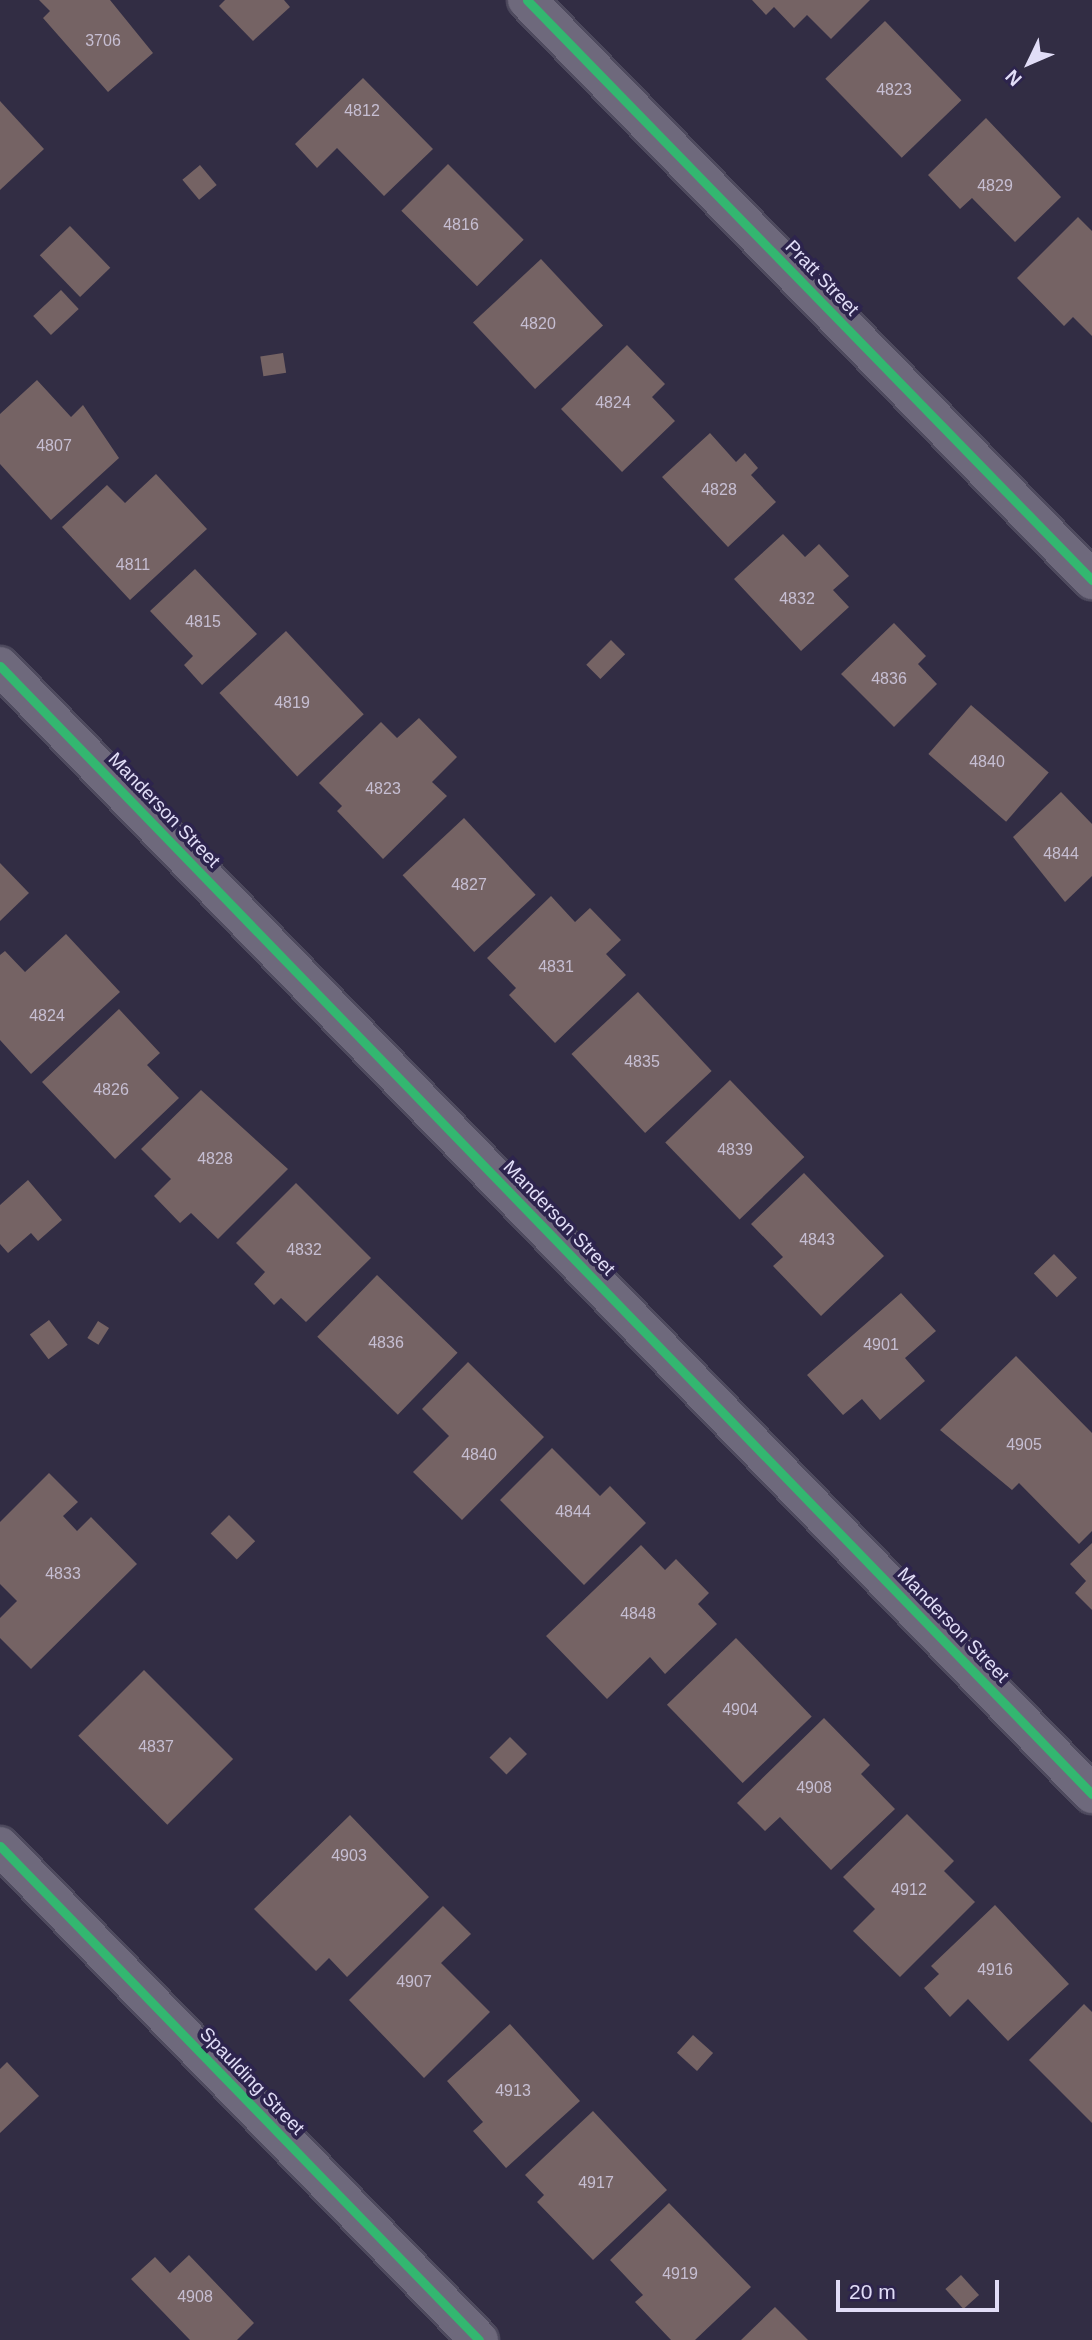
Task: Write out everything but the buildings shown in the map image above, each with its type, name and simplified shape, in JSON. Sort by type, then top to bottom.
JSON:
[{"type":"street","name":"Pratt Street","points":[[527,0],[1092,580]]},
{"type":"street","name":"Manderson Street","points":[[0,666],[1092,1794]]},
{"type":"street","name":"Spaulding Street","points":[[0,1846],[479,2340]]},
{"type":"cycle path","points":[[527,0],[1092,580]]},
{"type":"cycle path","points":[[0,666],[1092,1794]]},
{"type":"cycle path","points":[[0,1846],[479,2340]]}]
